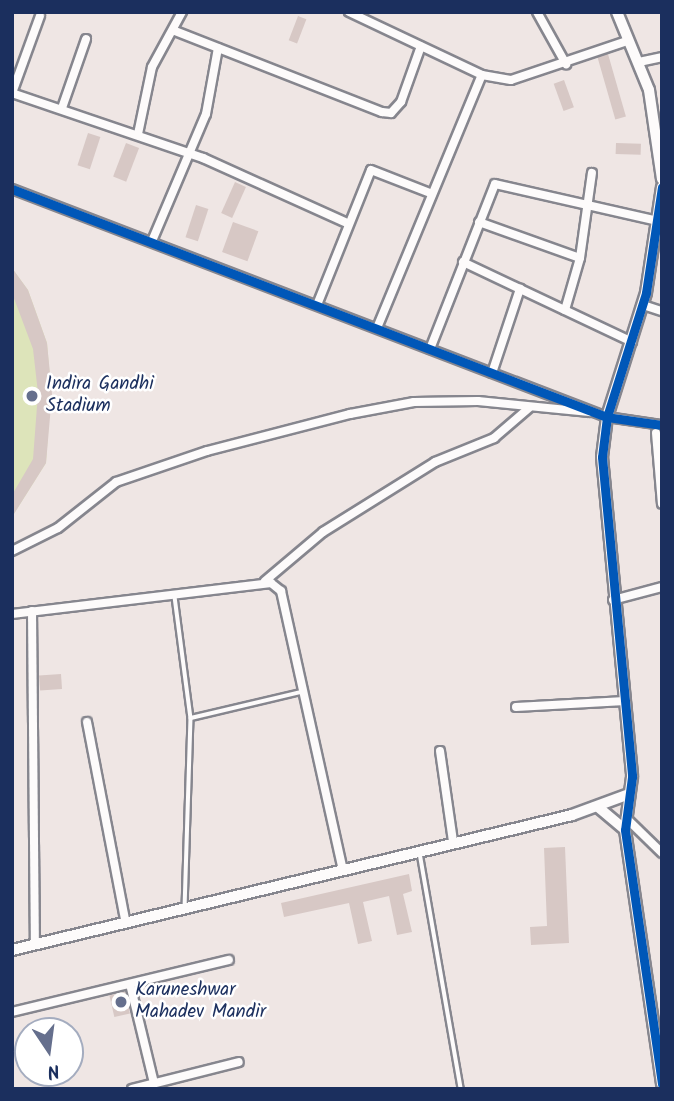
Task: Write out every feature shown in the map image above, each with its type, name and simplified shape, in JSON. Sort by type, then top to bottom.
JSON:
[{"type":"street","points":[[138,134],[152,67],[175,31],[182,12]]},
{"type":"street","points":[[349,12],[482,75],[511,80],[566,64],[628,41]]},
{"type":"street","points":[[537,12],[566,64]]},
{"type":"street","points":[[617,12],[649,90],[662,179]]},
{"type":"street","points":[[40,16],[12,93],[138,134],[347,223]]},
{"type":"street","points":[[175,31],[391,113],[401,102],[422,46]]},
{"type":"street","points":[[62,108],[86,39]]},
{"type":"street","points":[[152,241],[206,114],[218,48]]},
{"type":"street","points":[[639,62],[662,57]]},
{"type":"street","points":[[377,328],[430,193],[482,75]]},
{"type":"street","points":[[317,305],[370,170],[430,193]]},
{"type":"street","points":[[565,310],[580,258],[592,173]]},
{"type":"street","points":[[430,349],[495,184],[589,208],[659,222]]},
{"type":"street","points":[[662,187],[659,222],[643,304],[607,417],[603,457],[612,600],[625,701],[629,794],[625,830],[659,1046],[662,1084]]},
{"type":"street","points":[[12,189],[607,417],[645,425],[662,425]]},
{"type":"street","points":[[479,222],[580,258]]},
{"type":"street","points":[[463,262],[632,342]]},
{"type":"street","points":[[492,373],[520,289]]},
{"type":"street","points":[[643,304],[662,311]]},
{"type":"street","points":[[12,551],[58,528],[116,482],[207,451],[414,402],[478,401],[529,408],[595,412]]},
{"type":"street","points":[[12,614],[175,597],[265,581],[323,532],[435,462],[494,438],[529,408]]},
{"type":"street","points":[[645,425],[659,434],[662,505]]},
{"type":"street","points":[[265,581],[281,592],[342,867]]},
{"type":"street","points":[[612,600],[662,587]]},
{"type":"street","points":[[32,611],[35,944]]},
{"type":"street","points":[[516,706],[625,701]]},
{"type":"street","points":[[87,722],[125,919]]},
{"type":"street","points":[[439,751],[453,841]]},
{"type":"street","points":[[12,950],[125,919],[598,807],[629,794]]},
{"type":"street","points":[[598,807],[625,830]]},
{"type":"street","points":[[626,818],[662,853]]},
{"type":"street","points":[[12,1012],[229,960]]},
{"type":"street","points":[[130,984],[154,1083]]},
{"type":"street","points":[[132,1089],[239,1062]]},
{"type":"lane","points":[[175,597],[191,718],[185,905]]},
{"type":"lane","points":[[191,718],[304,691]]},
{"type":"lane","points":[[420,849],[461,1089]]},
{"type":"green space","name":"Indira Gandhi Stadium","points":[[12,268],[28,290],[47,343],[51,390],[46,463],[12,517]]},
{"type":"building","points":[[298,16],[306,19],[297,43],[289,40]]},
{"type":"building","points":[[608,54],[626,116],[615,120],[597,57]]},
{"type":"building","points":[[564,80],[574,107],[564,111],[554,84]]},
{"type":"building","points":[[88,133],[100,137],[90,169],[77,165]]},
{"type":"building","points":[[126,143],[139,148],[126,182],[113,177]]},
{"type":"building","points":[[616,143],[641,144],[641,155],[616,154]]},
{"type":"building","points":[[235,182],[246,187],[232,218],[221,213]]},
{"type":"building","points":[[196,205],[208,209],[198,241],[185,237]]},
{"type":"building","points":[[233,222],[258,231],[247,261],[222,252]]},
{"type":"building","points":[[12,268],[28,290],[47,343],[52,394],[46,463],[12,517],[12,495],[33,459],[38,393],[33,349],[12,293]]},
{"type":"building","points":[[61,674],[62,689],[40,690],[39,676]]},
{"type":"building","points":[[565,847],[569,943],[531,945],[530,927],[547,926],[544,848]]},
{"type":"building","points":[[409,874],[412,891],[403,894],[412,932],[397,935],[389,896],[363,902],[372,941],[358,944],[349,903],[284,917],[281,903]]},
{"type":"building","name":"Karuneshwar Mahadev Mandir","points":[[125,992],[130,1013],[114,1017],[109,996]]},
{"type":"cycle path","points":[[662,187],[646,293],[607,417],[602,457],[632,777],[625,830],[662,1084]]},
{"type":"cycle path","points":[[12,189],[607,417],[662,425]]},
{"type":"place","name":"Indira Gandhi Stadium","points":[[32,396]]},
{"type":"place","name":"Karuneshwar Mahadev Mandir","points":[[121,1002]]}]
